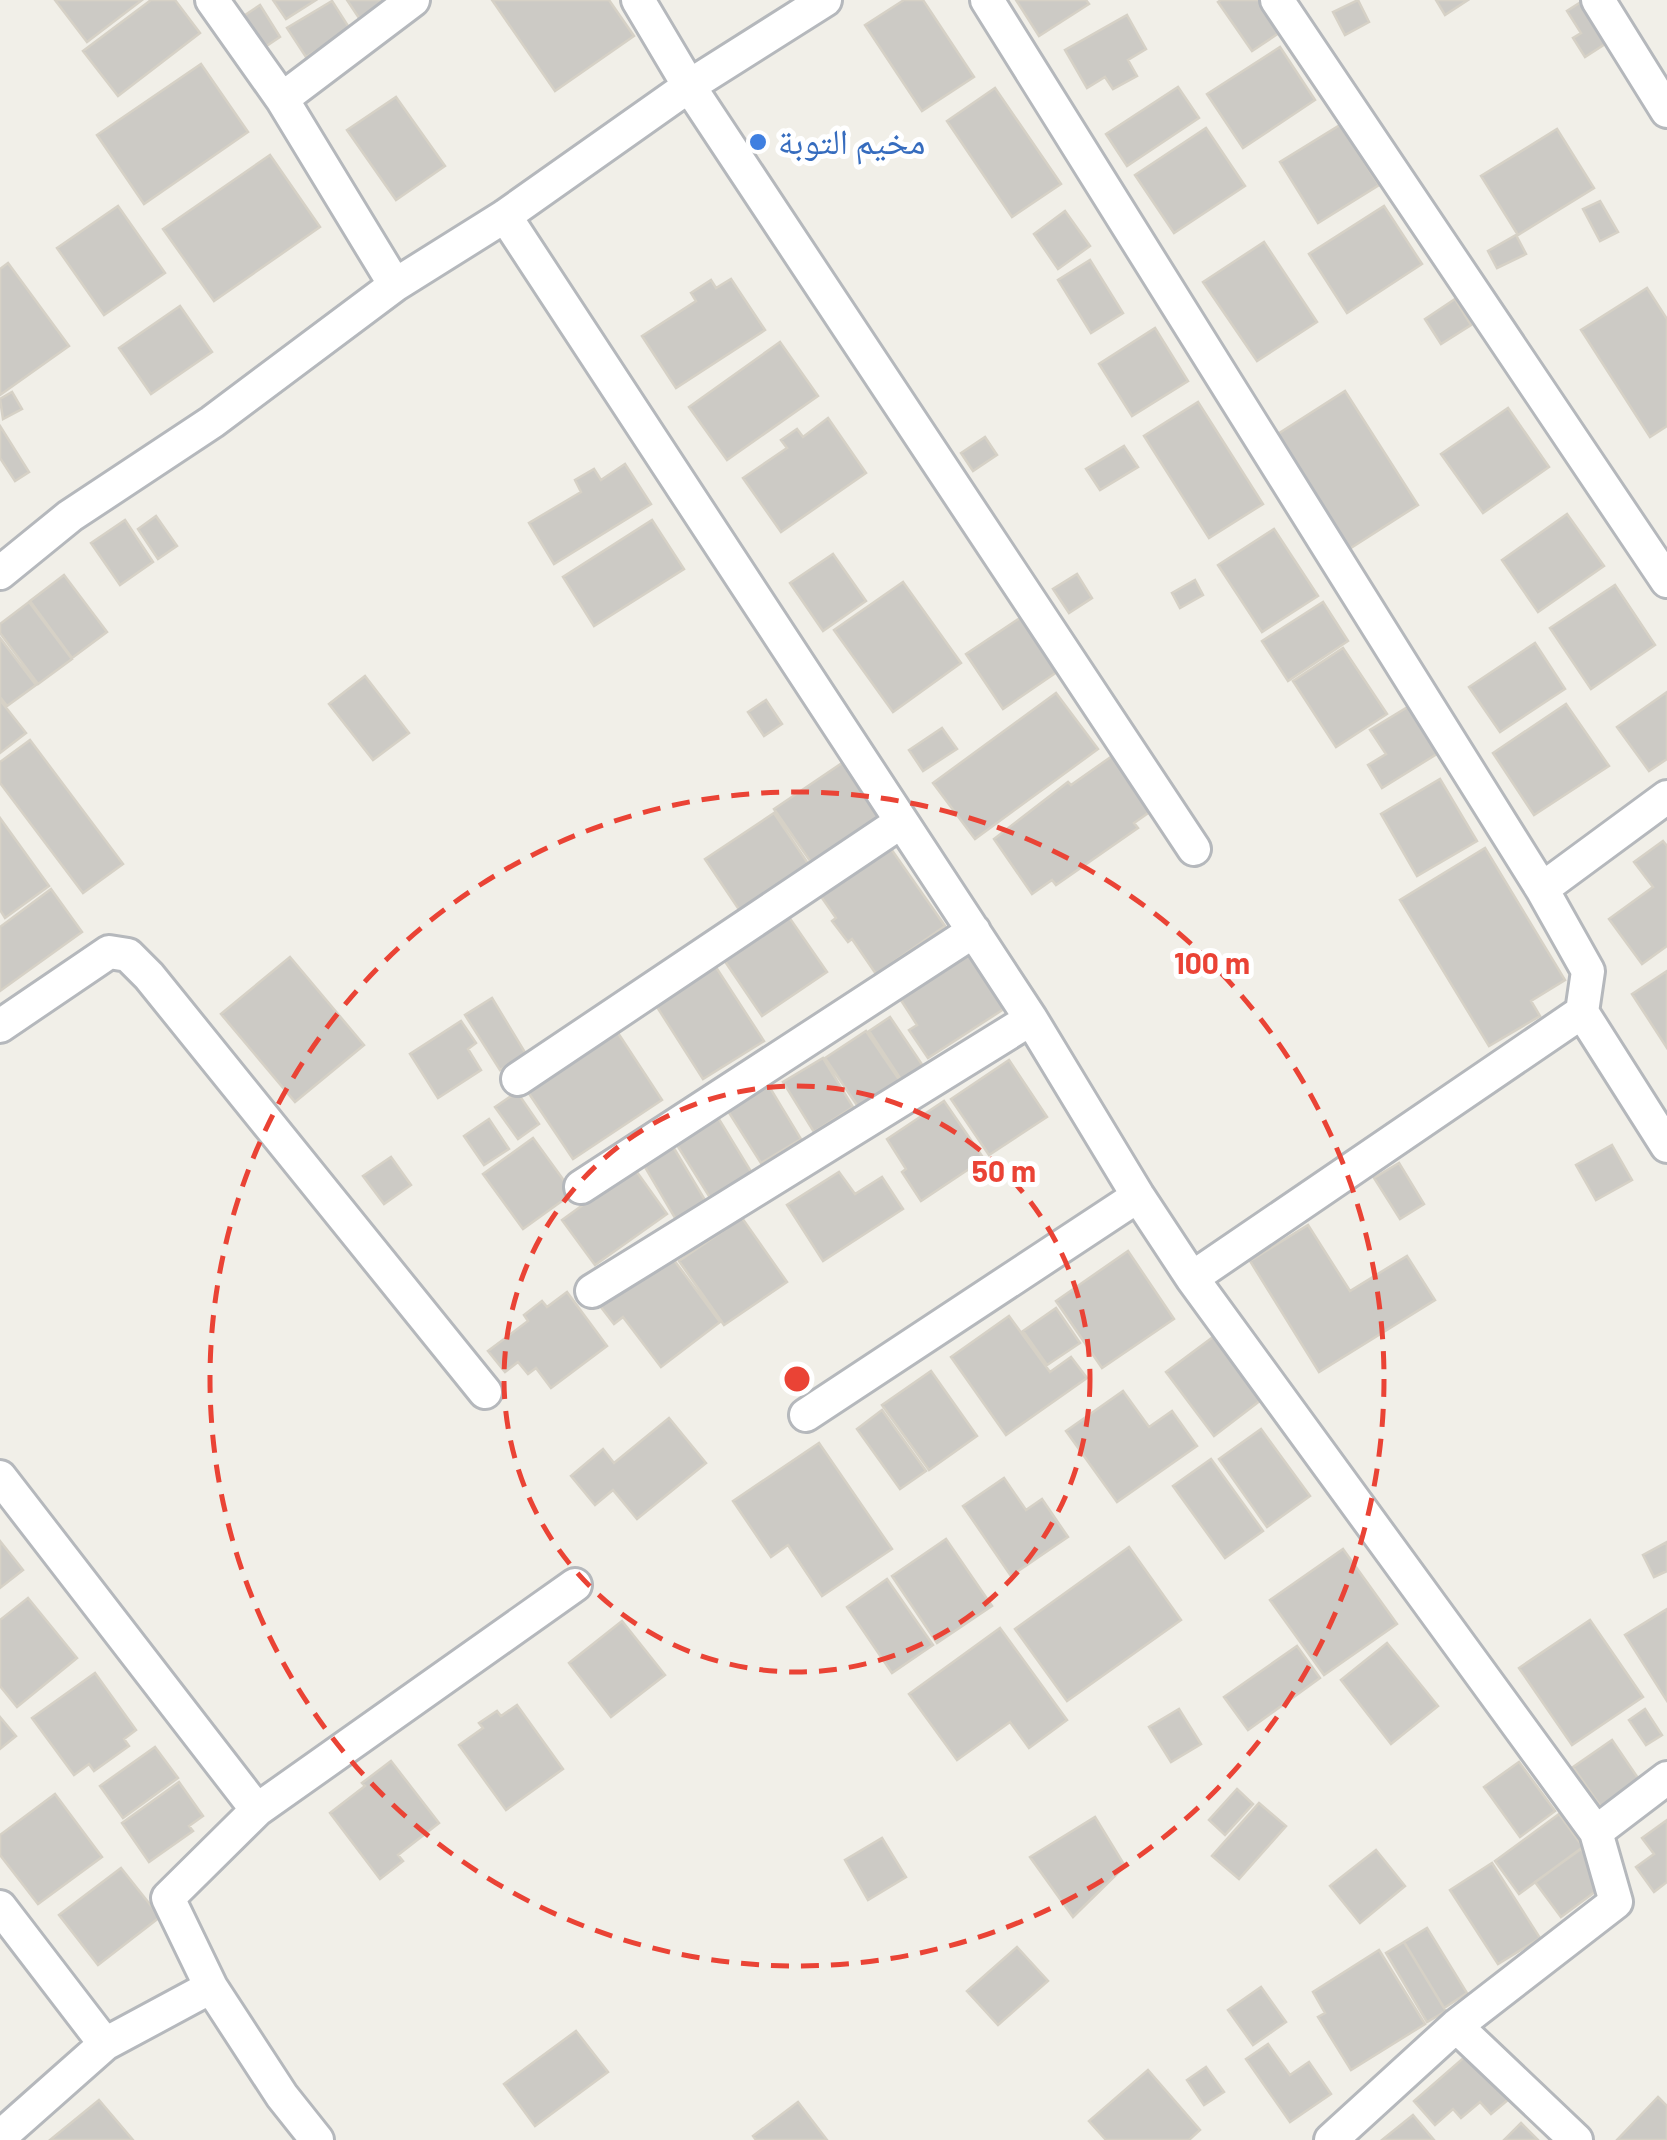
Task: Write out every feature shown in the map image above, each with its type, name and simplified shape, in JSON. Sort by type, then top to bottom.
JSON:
[{"type":"street","points":[[212,0],[282,99],[396,285]]},
{"type":"street","points":[[282,99],[413,0]]},
{"type":"street","points":[[638,0],[689,86],[1194,849]]},
{"type":"street","points":[[0,573],[70,516],[212,422],[396,285],[505,216],[689,86],[825,0]]},
{"type":"street","points":[[987,0],[1542,889],[1588,971],[1582,1012],[1667,1146]]},
{"type":"street","points":[[1276,0],[1667,581]]},
{"type":"street","points":[[1598,0],[1667,111]]},
{"type":"street","points":[[505,216],[1031,1019],[1192,1278],[1596,1832],[1616,1902],[1456,2026],[1331,2140]]},
{"type":"street","points":[[1542,889],[1667,797]]},
{"type":"street","points":[[518,1079],[901,822]]},
{"type":"street","points":[[581,1187],[974,931]]},
{"type":"street","points":[[0,1026],[109,952],[128,954],[150,976],[485,1392]]},
{"type":"street","points":[[1192,1278],[1582,1012]]},
{"type":"street","points":[[592,1291],[1031,1019]]},
{"type":"street","points":[[806,1415],[1138,1196]]},
{"type":"street","points":[[0,1477],[257,1810]]},
{"type":"street","points":[[317,2140],[282,2096],[211,1987],[168,1898],[257,1810],[575,1584]]},
{"type":"street","points":[[1596,1832],[1667,1778]]},
{"type":"street","points":[[0,1908],[105,2044]]},
{"type":"street","points":[[0,2137],[105,2044],[211,1987]]},
{"type":"street","points":[[1456,2026],[1576,2140]]},
{"type":"building","points":[[55,0],[142,0],[87,42]]},
{"type":"building","points":[[151,0],[175,0],[200,33],[118,96],[83,51]]},
{"type":"building","points":[[273,0],[316,0],[286,19]]},
{"type":"building","points":[[347,0],[387,0],[359,18]]},
{"type":"building","points":[[492,0],[609,0],[634,36],[555,91]]},
{"type":"building","points":[[904,0],[923,0],[974,77],[922,111],[865,25]]},
{"type":"building","points":[[1016,0],[1086,0],[1089,4],[1039,36]]},
{"type":"building","points":[[1261,0],[1282,31],[1252,51],[1218,2]]},
{"type":"building","points":[[1358,0],[1369,22],[1345,35],[1333,12]]},
{"type":"building","points":[[1436,0],[1468,0],[1445,15]]},
{"type":"building","points":[[1584,0],[1613,39],[1585,57],[1573,38],[1581,33],[1567,11]]},
{"type":"building","points":[[332,1],[350,29],[306,57],[287,28]]},
{"type":"building","points":[[260,5],[280,37],[262,49],[242,17]]},
{"type":"building","points":[[1127,15],[1146,49],[1128,60],[1137,76],[1113,89],[1105,77],[1087,88],[1065,50]]},
{"type":"building","points":[[1280,47],[1315,100],[1243,148],[1207,94]]},
{"type":"building","points":[[201,64],[248,132],[144,204],[97,135]]},
{"type":"building","points":[[1178,87],[1199,118],[1127,166],[1106,134]]},
{"type":"building","points":[[995,88],[1061,184],[1012,217],[947,121]]},
{"type":"building","points":[[396,97],[445,166],[396,200],[347,130]]},
{"type":"building","points":[[1340,125],[1379,185],[1318,223],[1280,162]]},
{"type":"building","points":[[1206,128],[1245,186],[1174,233],[1135,175]]},
{"type":"building","points":[[1557,129],[1594,188],[1518,235],[1481,176]]},
{"type":"building","points":[[270,155],[320,227],[214,301],[163,229]]},
{"type":"building","points":[[1600,201],[1618,232],[1600,241],[1583,209]]},
{"type":"building","points":[[118,206],[165,273],[104,315],[57,248]]},
{"type":"building","points":[[1384,206],[1422,264],[1347,313],[1309,254]]},
{"type":"building","points":[[1065,211],[1090,246],[1058,269],[1034,234]]},
{"type":"building","points":[[1516,235],[1526,254],[1497,268],[1488,251]]},
{"type":"building","points":[[1264,242],[1317,322],[1257,361],[1203,282]]},
{"type":"building","points":[[1090,260],[1123,313],[1091,333],[1058,280]]},
{"type":"building","points":[[8,263],[69,346],[0,395],[0,269]]},
{"type":"building","points":[[731,279],[765,330],[676,388],[642,336],[696,301],[691,293],[711,280],[716,288]]},
{"type":"building","points":[[1647,288],[1667,319],[1667,426],[1650,437],[1581,330]]},
{"type":"building","points":[[1455,299],[1471,325],[1441,344],[1425,319]]},
{"type":"building","points":[[180,306],[212,352],[151,394],[119,348]]},
{"type":"building","points":[[1155,328],[1188,381],[1132,416],[1099,364]]},
{"type":"building","points":[[780,342],[818,396],[727,460],[689,407]]},
{"type":"building","points":[[1345,391],[1418,505],[1343,553],[1270,439]]},
{"type":"building","points":[[12,392],[22,409],[3,419],[0,399]]},
{"type":"building","points":[[1198,402],[1263,504],[1209,538],[1144,436]]},
{"type":"building","points":[[1508,408],[1549,467],[1483,513],[1441,454]]},
{"type":"building","points":[[828,418],[866,473],[781,532],[743,478],[787,448],[781,440],[797,429],[803,437]]},
{"type":"building","points":[[0,426],[29,472],[15,481],[0,458]]},
{"type":"building","points":[[985,437],[997,455],[973,471],[961,453]]},
{"type":"building","points":[[1124,446],[1138,467],[1100,490],[1086,469]]},
{"type":"building","points":[[625,464],[651,504],[554,564],[529,523],[581,492],[575,480],[594,469],[601,480]]},
{"type":"building","points":[[1567,514],[1604,566],[1538,612],[1502,560]]},
{"type":"building","points":[[156,516],[177,546],[158,559],[138,529]]},
{"type":"building","points":[[125,520],[153,562],[120,585],[91,543]]},
{"type":"building","points":[[652,520],[684,569],[594,626],[563,577]]},
{"type":"building","points":[[1274,529],[1318,596],[1262,632],[1218,565]]},
{"type":"building","points":[[833,554],[866,601],[823,631],[790,583]]},
{"type":"building","points":[[1077,574],[1092,598],[1069,613],[1053,589]]},
{"type":"building","points":[[64,575],[107,632],[72,658],[30,601]]},
{"type":"building","points":[[1195,580],[1203,595],[1180,608],[1172,593]]},
{"type":"building","points":[[903,582],[961,663],[893,712],[834,630]]},
{"type":"building","points":[[1615,585],[1655,645],[1591,689],[1550,628]]},
{"type":"building","points":[[29,602],[72,659],[38,684],[0,633],[0,624]]},
{"type":"building","points":[[1323,602],[1348,641],[1288,681],[1262,641]]},
{"type":"building","points":[[1020,618],[1057,672],[1003,709],[966,654]]},
{"type":"building","points":[[0,638],[36,685],[7,706],[0,697]]},
{"type":"building","points":[[1535,643],[1565,689],[1500,732],[1469,687]]},
{"type":"building","points":[[1343,648],[1387,714],[1336,747],[1293,681]]},
{"type":"building","points":[[365,676],[409,733],[373,760],[329,704]]},
{"type":"building","points":[[1667,692],[1667,759],[1649,771],[1617,727]]},
{"type":"building","points":[[1056,693],[1098,749],[975,839],[933,783]]},
{"type":"building","points":[[0,700],[26,733],[0,753]]},
{"type":"building","points":[[766,700],[782,724],[764,736],[748,712]]},
{"type":"building","points":[[1566,704],[1609,766],[1534,815],[1493,753]]},
{"type":"building","points":[[1411,705],[1440,752],[1382,788],[1368,765],[1386,754],[1370,730]]},
{"type":"building","points":[[942,728],[957,749],[923,771],[909,750]]},
{"type":"building","points":[[30,740],[123,864],[83,893],[0,783],[0,762]]},
{"type":"building","points":[[1115,754],[1154,809],[1134,823],[1138,828],[1056,885],[1052,880],[1032,894],[994,839],[1068,782],[1071,785]]},
{"type":"building","points":[[842,763],[882,823],[815,868],[774,809]]},
{"type":"building","points":[[1440,779],[1477,841],[1417,876],[1381,814]]},
{"type":"building","points":[[774,813],[811,868],[742,914],[705,859]]},
{"type":"building","points":[[0,818],[49,886],[5,918],[0,910]]},
{"type":"building","points":[[1663,841],[1667,846],[1667,946],[1642,964],[1609,919],[1653,887],[1634,862]]},
{"type":"building","points":[[889,846],[945,926],[876,974],[852,939],[848,942],[832,921],[836,918],[820,895]]},
{"type":"building","points":[[1485,848],[1565,980],[1531,1001],[1540,1016],[1489,1046],[1400,900]]},
{"type":"building","points":[[51,889],[82,932],[0,991],[0,927]]},
{"type":"building","points":[[784,910],[827,972],[762,1016],[720,954]]},
{"type":"building","points":[[968,947],[1007,1007],[928,1058],[909,1030],[917,1025],[897,994]]},
{"type":"building","points":[[290,957],[364,1045],[295,1102],[221,1014]]},
{"type":"building","points":[[710,958],[764,1041],[703,1079],[650,996]]},
{"type":"building","points":[[1667,971],[1667,1048],[1632,994]]},
{"type":"building","points":[[492,998],[526,1054],[500,1070],[465,1015]]},
{"type":"building","points":[[890,1017],[923,1066],[902,1081],[869,1031]]},
{"type":"building","points":[[461,1021],[476,1043],[468,1049],[481,1070],[438,1098],[410,1054]]},
{"type":"building","points":[[866,1031],[900,1081],[859,1108],[825,1058]]},
{"type":"building","points":[[618,1033],[662,1100],[573,1159],[528,1092]]},
{"type":"building","points":[[823,1058],[853,1107],[814,1132],[783,1082]]},
{"type":"building","points":[[1009,1060],[1047,1117],[989,1155],[951,1099]]},
{"type":"building","points":[[767,1083],[801,1139],[761,1163],[726,1108]]},
{"type":"building","points":[[517,1092],[539,1124],[518,1139],[495,1107]]},
{"type":"building","points":[[944,1101],[984,1159],[921,1201],[887,1139]]},
{"type":"building","points":[[717,1116],[755,1178],[714,1204],[675,1142]]},
{"type":"building","points":[[489,1119],[509,1149],[484,1165],[464,1136]]},
{"type":"building","points":[[533,1138],[573,1193],[523,1229],[483,1174]]},
{"type":"building","points":[[672,1145],[708,1205],[678,1223],[642,1162]]},
{"type":"building","points":[[1612,1145],[1632,1180],[1596,1200],[1576,1165]]},
{"type":"building","points":[[391,1157],[411,1185],[384,1204],[363,1176]]},
{"type":"building","points":[[1399,1163],[1424,1204],[1400,1219],[1374,1178]]},
{"type":"building","points":[[634,1168],[667,1214],[595,1265],[562,1220]]},
{"type":"building","points":[[839,1172],[855,1194],[882,1177],[903,1209],[823,1261],[787,1205]]},
{"type":"building","points":[[742,1218],[787,1282],[724,1325],[679,1261]]},
{"type":"building","points":[[1308,1225],[1350,1291],[1407,1256],[1435,1300],[1319,1372],[1250,1261]]},
{"type":"building","points":[[1128,1251],[1174,1319],[1102,1368],[1056,1301]]},
{"type":"building","points":[[668,1252],[720,1322],[661,1367],[623,1317],[614,1324],[594,1298]]},
{"type":"building","points":[[567,1292],[607,1346],[551,1388],[536,1368],[528,1374],[518,1362],[505,1372],[488,1351],[528,1321],[524,1315],[542,1301],[547,1307]]},
{"type":"building","points":[[1056,1308],[1080,1343],[1047,1365],[1023,1331]]},
{"type":"building","points":[[1009,1316],[1050,1372],[1071,1357],[1087,1378],[1006,1435],[951,1357]]},
{"type":"building","points":[[1213,1337],[1261,1400],[1214,1436],[1166,1372]]},
{"type":"building","points":[[931,1371],[977,1436],[929,1470],[882,1405]]},
{"type":"building","points":[[1123,1391],[1149,1427],[1172,1411],[1197,1446],[1117,1502],[1066,1431]]},
{"type":"building","points":[[882,1410],[926,1471],[900,1489],[857,1429]]},
{"type":"building","points":[[669,1418],[706,1463],[637,1519],[613,1490],[595,1505],[571,1476],[603,1449],[614,1463]]},
{"type":"building","points":[[1261,1429],[1310,1496],[1267,1527],[1219,1459]]},
{"type":"building","points":[[819,1443],[892,1549],[822,1596],[788,1545],[771,1557],[733,1501]]},
{"type":"building","points":[[1211,1459],[1263,1531],[1225,1558],[1173,1486]]},
{"type":"building","points":[[1004,1478],[1026,1510],[1042,1499],[1068,1537],[1011,1576],[963,1506]]},
{"type":"building","points":[[946,1539],[992,1606],[937,1643],[892,1576]]},
{"type":"building","points":[[0,1541],[23,1570],[0,1588]]},
{"type":"building","points":[[1667,1542],[1667,1571],[1654,1577],[1643,1555]]},
{"type":"building","points":[[1129,1547],[1181,1620],[1067,1701],[1015,1629]]},
{"type":"building","points":[[1343,1549],[1397,1624],[1324,1675],[1270,1600]]},
{"type":"building","points":[[887,1579],[933,1645],[892,1673],[847,1607]]},
{"type":"building","points":[[28,1598],[77,1658],[17,1707],[0,1686],[0,1620]]},
{"type":"building","points":[[1667,1609],[1667,1701],[1625,1635]]},
{"type":"building","points":[[1590,1620],[1643,1697],[1572,1745],[1519,1668]]},
{"type":"building","points":[[622,1621],[665,1675],[611,1717],[569,1663]]},
{"type":"building","points":[[1000,1628],[1067,1720],[1029,1748],[1010,1722],[957,1760],[909,1694]]},
{"type":"building","points":[[1387,1643],[1438,1706],[1391,1744],[1341,1680]]},
{"type":"building","points":[[1297,1646],[1320,1678],[1248,1730],[1224,1697]]},
{"type":"building","points":[[95,1673],[136,1730],[124,1739],[129,1746],[94,1771],[89,1764],[74,1775],[32,1718]]},
{"type":"building","points":[[517,1705],[563,1769],[506,1810],[459,1745],[483,1728],[479,1723],[497,1711],[501,1716]]},
{"type":"building","points":[[1179,1709],[1201,1744],[1171,1762],[1149,1727]]},
{"type":"building","points":[[1645,1709],[1662,1735],[1646,1745],[1629,1720]]},
{"type":"building","points":[[0,1717],[16,1736],[0,1749]]},
{"type":"building","points":[[1612,1740],[1640,1781],[1601,1807],[1573,1767]]},
{"type":"building","points":[[155,1747],[178,1778],[123,1818],[100,1786]]},
{"type":"building","points":[[391,1761],[439,1823],[398,1855],[403,1861],[380,1879],[330,1813]]},
{"type":"building","points":[[1519,1762],[1555,1811],[1520,1837],[1484,1787]]},
{"type":"building","points":[[179,1782],[203,1816],[189,1826],[193,1831],[149,1862],[122,1823]]},
{"type":"building","points":[[1237,1789],[1253,1804],[1225,1835],[1209,1820]]},
{"type":"building","points":[[55,1794],[102,1857],[38,1904],[0,1855],[0,1835]]},
{"type":"building","points":[[1259,1803],[1286,1826],[1239,1879],[1212,1856]]},
{"type":"building","points":[[1559,1814],[1583,1847],[1519,1894],[1495,1861]]},
{"type":"building","points":[[1095,1817],[1125,1866],[1073,1917],[1030,1857]]},
{"type":"building","points":[[1667,1820],[1667,1882],[1654,1892],[1636,1867],[1654,1854],[1642,1838]]},
{"type":"building","points":[[882,1838],[906,1877],[868,1900],[845,1860]]},
{"type":"building","points":[[1581,1849],[1607,1883],[1561,1917],[1535,1882]]},
{"type":"building","points":[[1376,1850],[1405,1886],[1360,1923],[1330,1886]]},
{"type":"building","points":[[1492,1863],[1540,1938],[1498,1964],[1450,1890]]},
{"type":"building","points":[[121,1868],[160,1917],[98,1965],[59,1915]]},
{"type":"building","points":[[1427,1928],[1467,1993],[1444,2008],[1404,1942]]},
{"type":"building","points":[[1404,1942],[1446,2011],[1427,2022],[1386,1953]]},
{"type":"building","points":[[1017,1947],[1048,1981],[998,2025],[967,1991]]},
{"type":"building","points":[[1379,1950],[1425,2024],[1351,2070],[1318,2017],[1325,2013],[1313,1992]]},
{"type":"building","points":[[1261,1987],[1286,2022],[1253,2045],[1228,2010]]},
{"type":"building","points":[[576,2031],[608,2072],[535,2126],[504,2084]]},
{"type":"building","points":[[1268,2044],[1290,2075],[1309,2062],[1331,2094],[1290,2122],[1246,2059]]},
{"type":"building","points":[[1475,2048],[1515,2094],[1491,2114],[1480,2102],[1461,2118],[1453,2109],[1435,2125],[1414,2101]]},
{"type":"building","points":[[1206,2067],[1224,2092],[1204,2105],[1187,2080]]},
{"type":"building","points":[[1148,2070],[1200,2130],[1189,2140],[1106,2140],[1089,2121]]},
{"type":"building","points":[[1658,2097],[1667,2106],[1667,2140],[1617,2140]]},
{"type":"building","points":[[99,2100],[133,2140],[50,2140]]},
{"type":"building","points":[[798,2102],[827,2140],[756,2140],[753,2136]]},
{"type":"building","points":[[1413,2115],[1434,2140],[1382,2140]]},
{"type":"building","points":[[1521,2123],[1538,2140],[1504,2140]]},
{"type":"place","name":"مخيم التوبة","points":[[758,142]]}]
